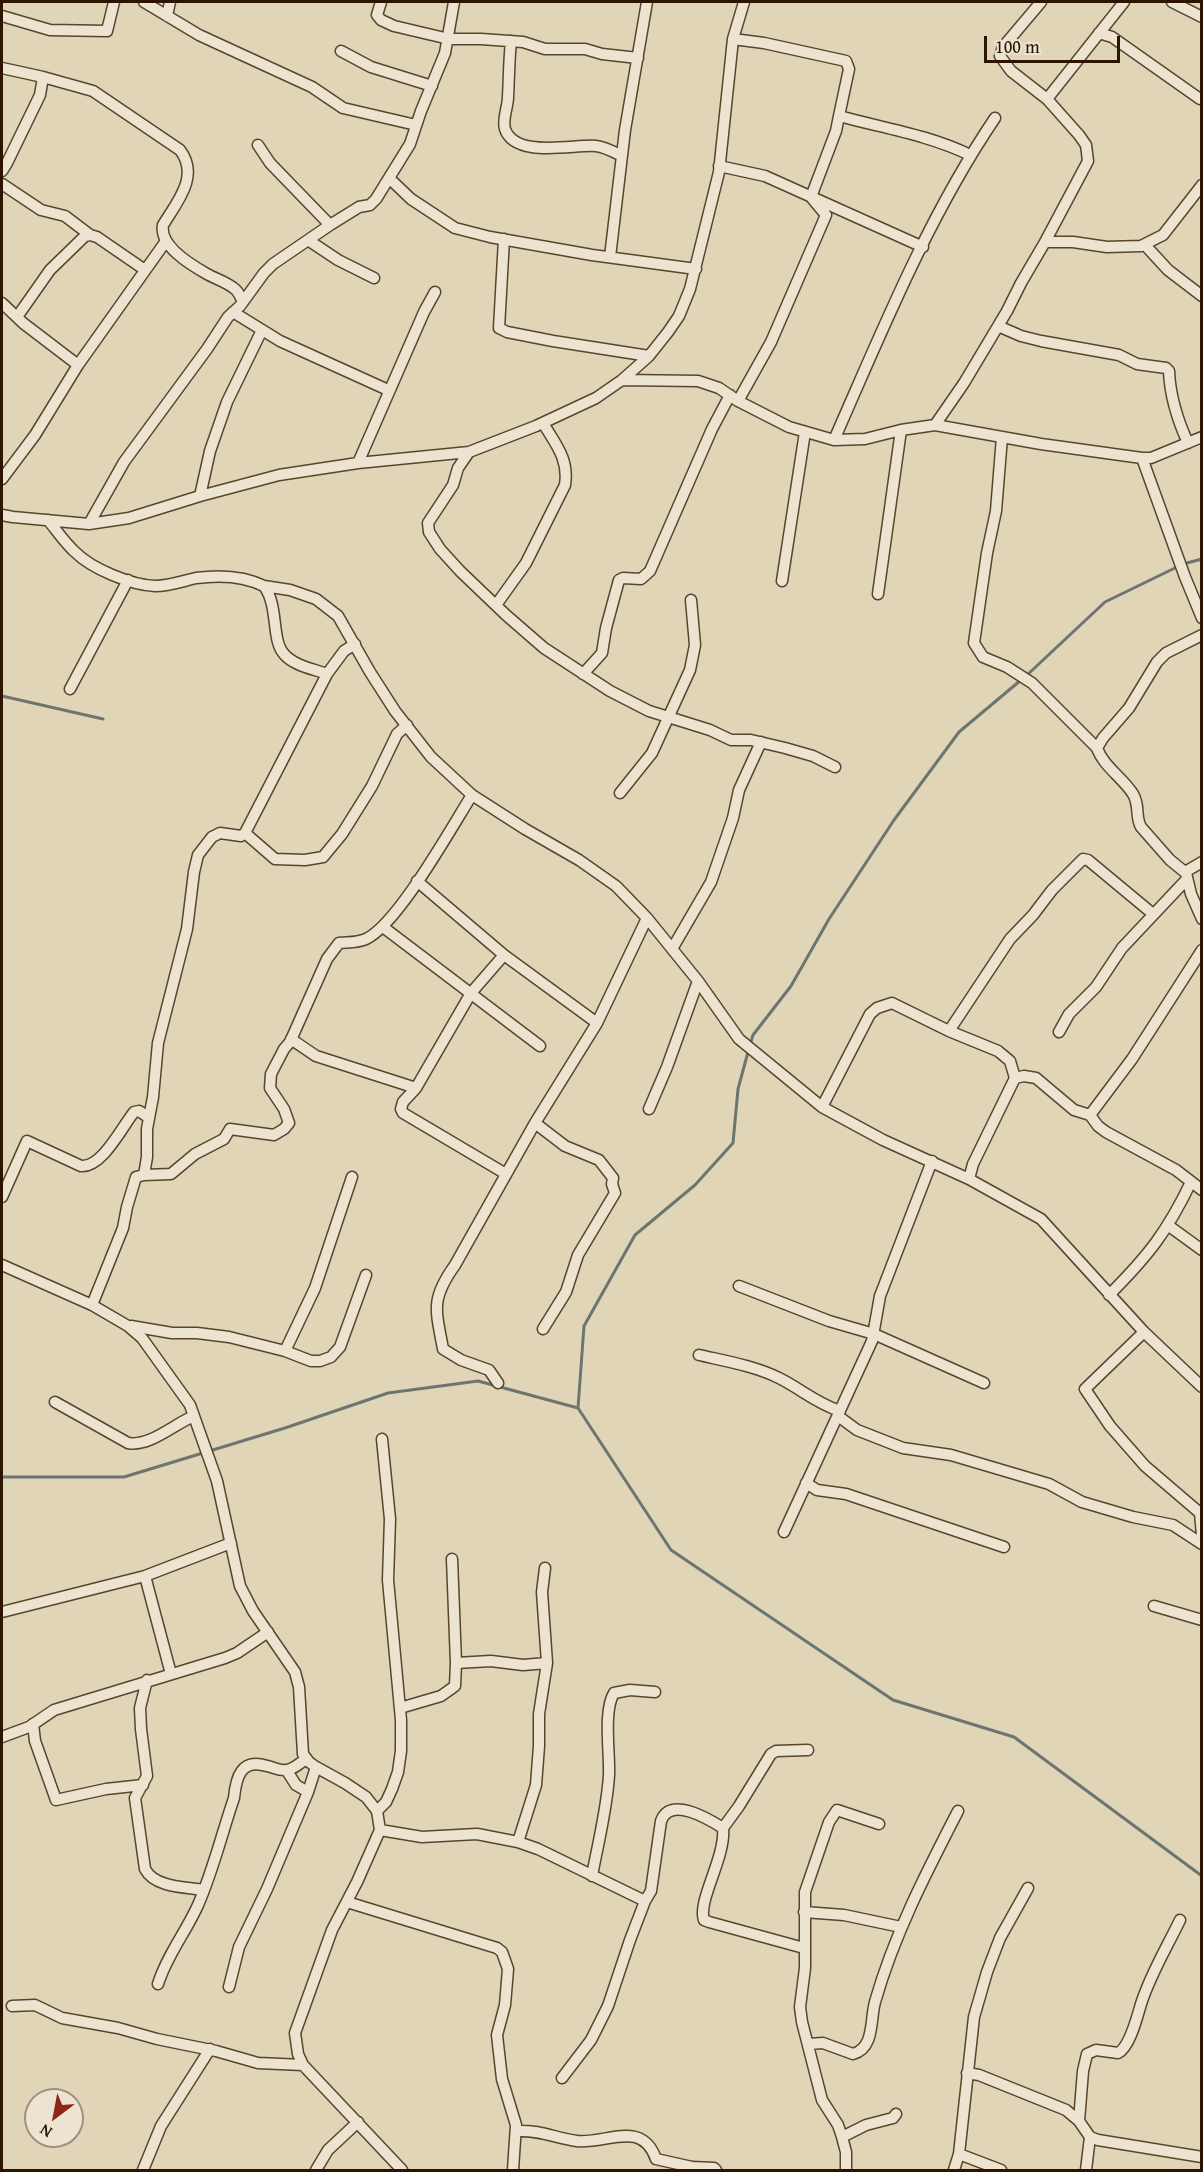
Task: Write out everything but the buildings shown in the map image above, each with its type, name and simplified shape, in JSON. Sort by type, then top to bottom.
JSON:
[{"type":"street","points":[[2,16],[50,30],[107,31],[114,2]]},
{"type":"street","points":[[144,2],[199,35],[312,87],[343,108],[416,125]]},
{"type":"street","points":[[167,16],[170,2]]},
{"type":"street","points":[[381,2],[377,15],[381,20],[394,26],[448,39],[524,42],[545,49],[585,49],[602,54],[638,58]]},
{"type":"street","points":[[89,524],[124,462],[233,312],[273,264],[330,225],[359,207],[370,205],[376,199],[405,155],[448,39],[454,2]]},
{"type":"street","points":[[610,257],[625,130],[647,2]]},
{"type":"street","points":[[2,514],[89,524],[129,518],[279,475],[358,463],[469,452],[543,423],[596,398],[622,380],[649,356],[679,316],[690,290],[719,166],[733,39],[744,2]]},
{"type":"street","points":[[935,425],[964,383],[998,326],[1088,161],[1086,145],[1047,99],[1011,71],[1000,56],[1004,47],[1041,2]]},
{"type":"street","points":[[1047,99],[1124,2]]},
{"type":"street","points":[[1172,2],[1202,17]]},
{"type":"street","points":[[1099,33],[1112,37],[1200,99]]},
{"type":"street","points":[[733,39],[764,43],[846,61],[849,69],[836,131],[811,197]]},
{"type":"street","points":[[511,41],[508,99],[504,123],[505,130],[515,141],[554,149],[597,146],[622,156]]},
{"type":"street","points":[[341,51],[370,67],[432,86]]},
{"type":"street","points":[[2,68],[43,77],[102,95],[180,150],[187,162],[189,176],[184,190],[163,225],[162,232],[166,241],[196,268],[237,290],[243,302]]},
{"type":"street","points":[[2,171],[40,95],[43,77]]},
{"type":"street","points":[[839,116],[902,130],[969,151]]},
{"type":"street","points":[[834,440],[922,247],[969,151],[995,118]]},
{"type":"street","points":[[258,145],[270,163],[330,225]]},
{"type":"street","points":[[719,166],[765,176],[922,247]]},
{"type":"street","points":[[389,178],[411,199],[455,228],[504,239],[696,269]]},
{"type":"street","points":[[2,184],[41,210],[65,216],[145,270]]},
{"type":"street","points":[[1045,242],[1073,242],[1129,248],[1145,245],[1163,235],[1202,185]]},
{"type":"street","points":[[583,674],[602,652],[619,580],[623,578],[641,579],[650,571],[712,429],[771,342],[826,215],[811,197]]},
{"type":"street","points":[[17,317],[50,270],[85,236],[90,235]]},
{"type":"street","points":[[504,239],[499,328],[507,332],[553,341],[649,356]]},
{"type":"street","points":[[308,240],[338,260],[374,278]]},
{"type":"street","points":[[2,479],[35,435],[78,365],[166,241]]},
{"type":"street","points":[[1145,245],[1168,270],[1202,296]]},
{"type":"street","points":[[358,463],[388,390],[435,292]]},
{"type":"street","points":[[2,303],[78,365]]},
{"type":"street","points":[[233,312],[280,341],[388,390]]},
{"type":"street","points":[[998,326],[1021,336],[1119,355],[1137,363],[1166,368],[1179,424],[1188,443]]},
{"type":"street","points":[[200,496],[210,451],[227,402],[262,330]]},
{"type":"street","points":[[622,380],[698,381],[719,388],[789,426],[834,440],[865,439],[935,425],[1151,458],[1202,437]]},
{"type":"street","points":[[496,605],[526,563],[565,485],[567,474],[565,459],[543,423]]},
{"type":"street","points":[[878,594],[901,430]]},
{"type":"street","points":[[782,581],[805,432]]},
{"type":"street","points":[[1002,437],[996,511],[987,553],[974,643],[983,657],[1007,667],[1032,682],[1097,748],[1106,763],[1135,798],[1141,827],[1186,875],[1202,918]]},
{"type":"street","points":[[469,452],[458,468],[453,485],[428,523],[428,527],[440,549],[460,571],[544,648],[634,705],[710,730],[731,740],[761,742],[813,756],[835,767]]},
{"type":"street","points":[[1142,458],[1185,578],[1202,618]]},
{"type":"street","points":[[48,520],[75,553],[99,569],[128,580],[156,586],[210,577],[252,581],[315,599],[338,616],[370,672],[431,757],[472,795],[616,886],[647,918],[698,981],[739,1039],[822,1107],[883,1140],[969,1179],[1041,1219],[1144,1332],[1202,1387]]},
{"type":"street","points":[[70,689],[128,580]]},
{"type":"street","points":[[264,586],[273,602],[279,646],[284,655],[302,666],[327,674]]},
{"type":"street","points":[[620,793],[652,753],[690,670],[695,645],[691,600]]},
{"type":"street","points":[[1097,748],[1129,708],[1157,662],[1166,653],[1202,635]]},
{"type":"street","points":[[144,1175],[148,1117],[153,1097],[158,1043],[188,929],[191,882],[198,855],[212,837],[220,833],[242,836],[245,833],[327,674],[344,651],[355,644]]},
{"type":"street","points":[[245,833],[275,859],[305,860],[323,857],[342,834],[372,786],[397,734],[406,725]]},
{"type":"street","points":[[672,949],[711,882],[733,818],[739,790],[761,742]]},
{"type":"street","points":[[92,1305],[123,1228],[136,1178],[144,1175],[171,1174],[195,1154],[224,1139],[230,1129],[274,1135],[289,1123],[284,1109],[270,1088],[271,1074],[291,1039],[327,959],[339,943],[358,942],[383,927],[417,881],[472,795]]},
{"type":"street","points":[[949,1031],[1011,939],[1058,883],[1083,859],[1088,860],[1153,914]]},
{"type":"street","points":[[1059,1032],[1069,1014],[1096,987],[1122,948],[1186,875],[1202,862]]},
{"type":"street","points":[[417,881],[504,955],[597,1023]]},
{"type":"street","points":[[498,1383],[489,1370],[442,1350],[436,1308],[441,1284],[455,1265],[535,1123],[597,1023],[647,918]]},
{"type":"street","points":[[383,927],[540,1046]]},
{"type":"street","points":[[1090,1115],[1132,1059],[1202,950]]},
{"type":"street","points":[[504,955],[471,993],[416,1088],[403,1102],[400,1109],[403,1113],[507,1174]]},
{"type":"street","points":[[649,1109],[698,981]]},
{"type":"street","points":[[822,1107],[864,1024],[877,1008],[892,1003],[949,1031],[1006,1055],[1015,1078],[973,1164],[969,1179]]},
{"type":"street","points":[[291,1039],[316,1056],[416,1088]]},
{"type":"street","points":[[1015,1078],[1032,1076],[1074,1110],[1090,1115],[1106,1132],[1176,1170],[1202,1191]]},
{"type":"street","points":[[2,1197],[27,1141],[81,1166],[88,1166],[97,1161],[134,1112],[139,1111],[148,1117]]},
{"type":"street","points":[[535,1123],[565,1146],[599,1160],[613,1178],[615,1193],[578,1255],[566,1292],[543,1329]]},
{"type":"street","points":[[784,1533],[874,1334],[880,1296],[932,1161]]},
{"type":"street","points":[[285,1351],[315,1288],[352,1177]]},
{"type":"street","points":[[1109,1295],[1153,1249],[1169,1226],[1191,1182]]},
{"type":"street","points":[[1169,1226],[1202,1250]]},
{"type":"street","points":[[2,1265],[92,1305],[128,1326],[142,1338],[177,1385],[190,1405],[217,1481],[240,1586],[253,1611],[295,1672],[299,1687],[303,1754],[316,1767],[366,1797],[377,1811],[380,1830],[332,1930],[296,2034],[298,2054],[303,2066],[402,2170]]},
{"type":"street","points":[[128,1326],[172,1333],[229,1337],[285,1351],[311,1361],[331,1357],[340,1347],[366,1275]]},
{"type":"street","points":[[739,1286],[830,1321],[874,1334],[984,1383]]},
{"type":"street","points":[[1144,1332],[1085,1389],[1110,1426],[1145,1466],[1200,1513],[1202,1535]]},
{"type":"street","points":[[699,1355],[772,1375],[839,1414],[857,1430],[903,1448],[951,1455],[1049,1484],[1082,1502],[1133,1517],[1173,1525],[1202,1544]]},
{"type":"street","points":[[55,1402],[128,1443],[134,1444],[146,1441],[194,1416]]},
{"type":"street","points":[[377,1811],[386,1802],[398,1772],[401,1752],[400,1708],[388,1581],[390,1519],[382,1439]]},
{"type":"street","points":[[806,1483],[818,1490],[846,1494],[1004,1547]]},
{"type":"street","points":[[2,1612],[145,1576],[231,1543]]},
{"type":"street","points":[[400,1708],[441,1696],[455,1686],[452,1559]]},
{"type":"street","points":[[518,1842],[536,1785],[539,1714],[547,1663],[542,1592],[545,1568]]},
{"type":"street","points":[[145,1576],[171,1674]]},
{"type":"street","points":[[1154,1606],[1202,1620]]},
{"type":"street","points":[[2,1737],[33,1724],[54,1710],[237,1653],[267,1632]]},
{"type":"street","points":[[456,1664],[490,1661],[523,1665],[547,1663]]},
{"type":"street","points":[[147,1680],[140,1708],[147,1776],[135,1798],[142,1854],[147,1873],[165,1884],[204,1890]]},
{"type":"street","points":[[592,1876],[609,1772],[607,1744],[609,1701],[614,1693],[630,1690],[655,1692]]},
{"type":"street","points":[[33,1724],[35,1741],[56,1800],[106,1789],[142,1785]]},
{"type":"street","points":[[804,1948],[704,1920],[702,1908],[718,1862],[724,1839],[723,1828],[771,1754],[776,1751],[808,1750]]},
{"type":"street","points":[[287,1771],[306,1759]]},
{"type":"street","points":[[158,1984],[164,1966],[183,1936],[204,1890],[234,1798],[236,1783],[243,1769],[260,1764],[287,1771],[296,1785],[308,1792]]},
{"type":"street","points":[[229,1987],[239,1947],[267,1889],[308,1792],[316,1767]]},
{"type":"street","points":[[562,2079],[591,2040],[608,2006],[630,1940],[645,1900],[651,1891],[664,1813],[674,1810],[699,1814],[723,1828]]},
{"type":"street","points":[[846,2170],[846,2152],[842,2137],[822,2100],[802,2022],[800,2007],[806,1968],[805,1892],[813,1863],[837,1810],[879,1824]]},
{"type":"street","points":[[808,2043],[823,2043],[853,2054],[861,2050],[870,2036],[875,2000],[902,1927],[958,1811]]},
{"type":"street","points":[[380,1830],[423,1837],[477,1834],[518,1842],[538,1849],[645,1900]]},
{"type":"street","points":[[954,2170],[958,2154],[974,2017],[1000,1938],[1028,1888]]},
{"type":"street","points":[[347,1902],[451,1933],[502,1952],[508,1969],[508,1982],[497,2035],[502,2079],[517,2132],[513,2170]]},
{"type":"street","points":[[804,1912],[844,1915],[902,1927]]},
{"type":"street","points":[[1079,2121],[1087,2054],[1096,2050],[1118,2053],[1124,2049],[1137,2020],[1144,1995],[1180,1920]]},
{"type":"street","points":[[12,2006],[35,2005],[62,2018],[210,2049],[258,2063],[303,2066]]},
{"type":"street","points":[[143,2170],[161,2126],[210,2049]]},
{"type":"street","points":[[967,2073],[985,2077],[1066,2110],[1079,2121],[1090,2137],[1098,2140],[1202,2157]]},
{"type":"street","points":[[842,2137],[866,2125],[893,2118],[897,2114]]},
{"type":"street","points":[[316,2170],[328,2150],[358,2122]]},
{"type":"street","points":[[517,2132],[533,2131],[579,2141],[629,2135],[646,2141],[652,2148],[656,2159],[716,2170]]},
{"type":"street","points":[[1086,2170],[1090,2137]]},
{"type":"street","points":[[958,2154],[1001,2170]]},
{"type":"waterway","points":[[1183,564],[1202,559]]},
{"type":"waterway","points":[[1026,676],[1105,602],[1177,567]]},
{"type":"waterway","points":[[750,1045],[753,1035],[791,986],[829,919],[894,820],[959,732],[1021,680]]},
{"type":"waterway","points":[[2,696],[103,719]]},
{"type":"waterway","points":[[578,1408],[584,1326],[635,1235],[695,1185],[733,1143],[738,1089],[748,1052]]},
{"type":"waterway","points":[[2,1477],[124,1477],[285,1428],[388,1393],[478,1381],[578,1408],[671,1550],[893,1700],[1014,1737],[1202,1876]]}]
